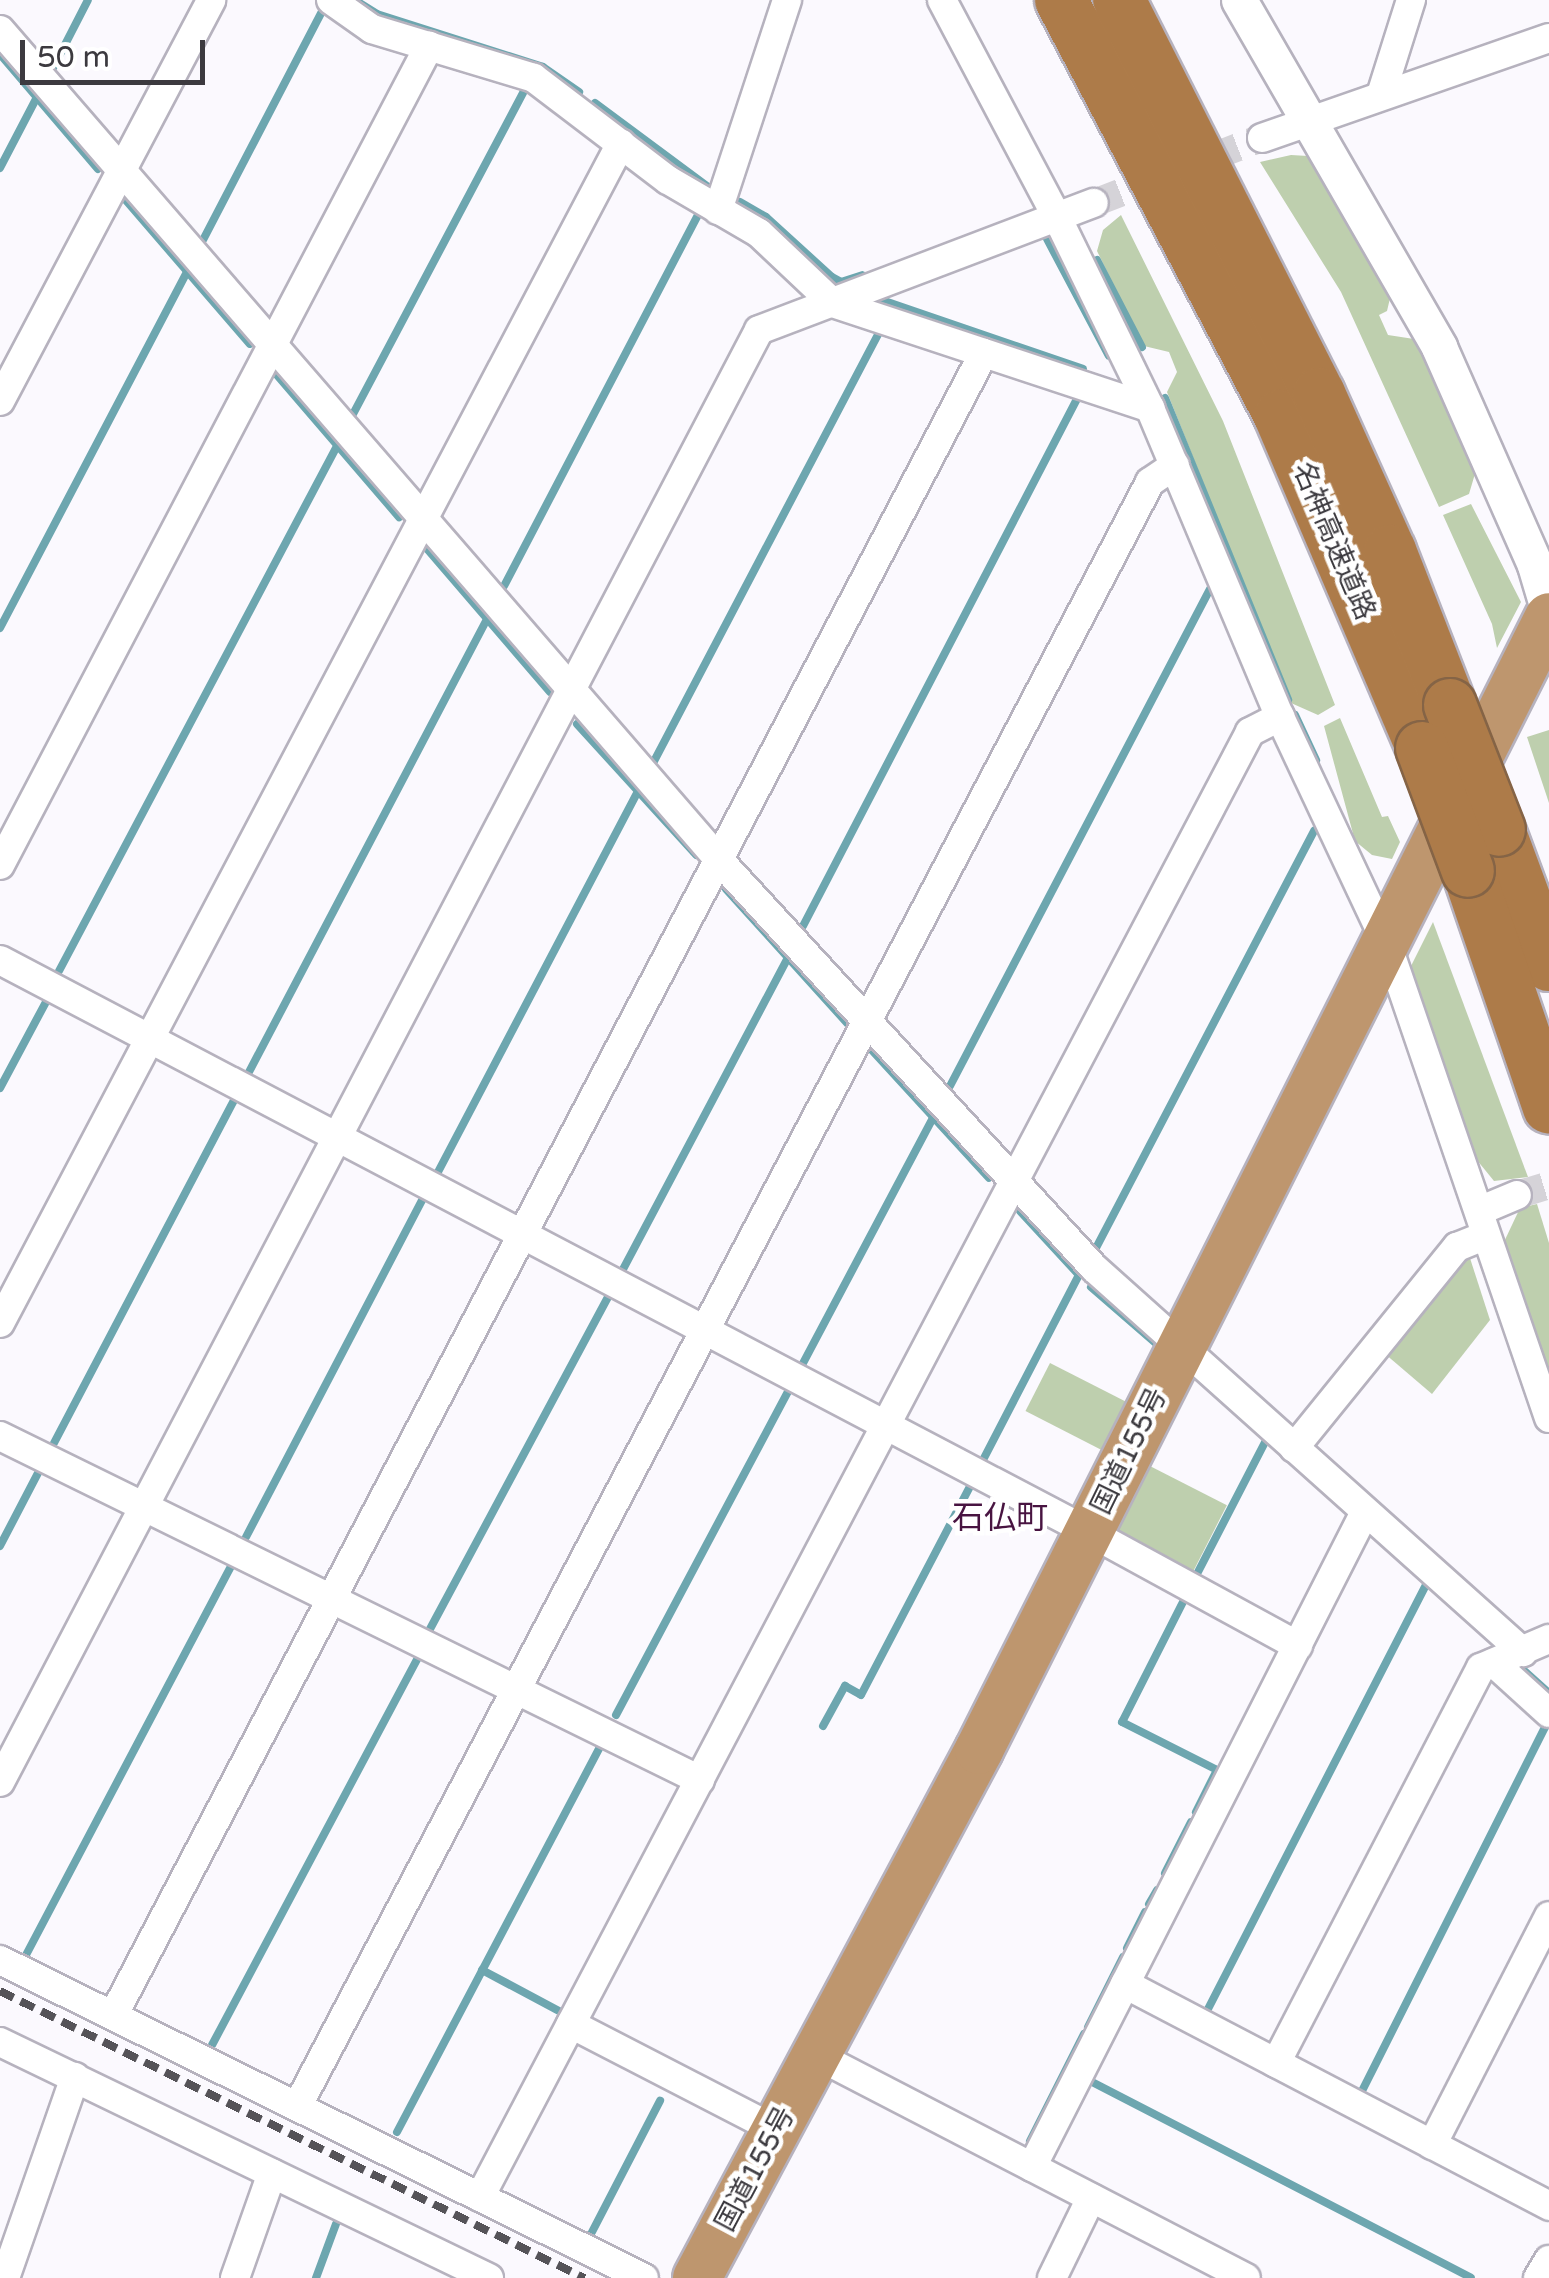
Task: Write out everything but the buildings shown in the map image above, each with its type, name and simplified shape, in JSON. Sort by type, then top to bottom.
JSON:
[{"type":"highway","name":"名神高速道路","points":[[1061,0],[1280,416],[1422,748],[1549,1108]]},
{"type":"highway","name":"名神高速道路","points":[[1119,0],[1319,394],[1390,551],[1549,964]]},
{"type":"highway","name":"国道155号","points":[[704,2276],[776,2130],[1089,1532],[1549,615]]},
{"type":"street","points":[[0,401],[211,0]]},
{"type":"street","points":[[718,210],[787,0]]},
{"type":"street","points":[[942,0],[1056,215],[1150,408],[1280,717],[1387,944],[1549,1418]]},
{"type":"street","points":[[1239,0],[1438,347],[1535,565],[1549,615]]},
{"type":"street","points":[[1381,95],[1411,0]]},
{"type":"street","points":[[336,2],[372,28],[534,78],[668,180],[758,233],[833,303],[1150,408]]},
{"type":"street","points":[[0,30],[271,348],[720,861],[1094,1268],[1366,1512],[1536,1646],[1481,1668],[1276,2064]]},
{"type":"street","points":[[1262,138],[1549,38]]},
{"type":"street","points":[[0,866],[429,46]]},
{"type":"street","points":[[0,1323],[621,142]]},
{"type":"street","points":[[0,1782],[759,330],[1056,215],[1094,204]]},
{"type":"street","points":[[113,2016],[984,352]]},
{"type":"street","points":[[297,2107],[1150,482],[1175,465]]},
{"type":"street","points":[[480,2197],[1250,732],[1280,717]]},
{"type":"street","points":[[0,960],[1089,1532],[1298,1646]]},
{"type":"street","points":[[1294,1448],[1458,1248],[1517,1195]]},
{"type":"street","points":[[0,1436],[700,1780]]},
{"type":"street","points":[[1032,2167],[1366,1512]]},
{"type":"street","points":[[1494,1663],[1549,1713]]},
{"type":"street","points":[[1432,2145],[1549,1916]]},
{"type":"street","points":[[0,1960],[644,2278]]},
{"type":"street","points":[[1125,1984],[1549,2206]]},
{"type":"street","points":[[572,2024],[776,2130]]},
{"type":"street","points":[[0,2042],[489,2278]]},
{"type":"street","points":[[816,2055],[1246,2278]]},
{"type":"street","points":[[5,2278],[75,2077]]},
{"type":"street","points":[[235,2278],[272,2174]]},
{"type":"street","points":[[1052,2278],[1091,2198]]},
{"type":"street","points":[[1538,2278],[1549,2260]]},
{"type":"green space","points":[[1291,155],[1308,156],[1323,167],[1391,294],[1387,311],[1379,315],[1388,335],[1414,339],[1428,362],[1477,467],[1469,494],[1439,507],[1341,292],[1260,162]]},
{"type":"green space","points":[[1121,215],[1223,421],[1335,705],[1318,715],[1291,703],[1167,392],[1177,372],[1169,352],[1144,346],[1097,251],[1103,230]]},
{"type":"green space","points":[[1471,504],[1521,602],[1497,648],[1492,624],[1443,515]]},
{"type":"green space","points":[[1340,718],[1382,817],[1388,816],[1400,842],[1392,859],[1372,855],[1355,841],[1324,726]]},
{"type":"green space","points":[[1549,730],[1549,803],[1527,737]]},
{"type":"green space","points":[[1433,922],[1528,1177],[1494,1181],[1472,1154],[1408,972]]},
{"type":"green space","points":[[1537,1204],[1549,1243],[1549,1381],[1503,1244],[1520,1208]]},
{"type":"green space","points":[[1468,1252],[1490,1320],[1432,1394],[1384,1353]]},
{"type":"green space","points":[[1050,1363],[1132,1405],[1107,1453],[1025,1411]]},
{"type":"green space","points":[[1144,1463],[1227,1505],[1192,1573],[1109,1531]]},
{"type":"waterway","points":[[53,68],[88,0]]},
{"type":"waterway","points":[[358,2],[377,14],[543,67],[579,92]]},
{"type":"waterway","points":[[203,240],[321,13]]},
{"type":"waterway","points":[[0,54],[98,169]]},
{"type":"waterway","points":[[352,416],[526,87]]},
{"type":"waterway","points":[[0,168],[37,97]]},
{"type":"waterway","points":[[595,103],[712,190]]},
{"type":"waterway","points":[[123,197],[250,344]]},
{"type":"waterway","points":[[740,202],[766,217],[832,277],[841,282],[862,275]]},
{"type":"waterway","points":[[504,586],[700,211]]},
{"type":"waterway","points":[[1047,239],[1109,356]]},
{"type":"waterway","points":[[1097,260],[1142,347]]},
{"type":"waterway","points":[[0,628],[187,272]]},
{"type":"waterway","points":[[870,296],[1083,369]]},
{"type":"waterway","points":[[652,765],[881,328]]},
{"type":"waterway","points":[[276,374],[399,517]]},
{"type":"waterway","points":[[803,926],[1078,397]]},
{"type":"waterway","points":[[1165,398],[1288,700]]},
{"type":"waterway","points":[[59,971],[337,446]]},
{"type":"waterway","points":[[428,550],[550,692]]},
{"type":"waterway","points":[[950,1086],[1210,589]]},
{"type":"waterway","points":[[249,1072],[487,619]]},
{"type":"waterway","points":[[1295,715],[1316,760]]},
{"type":"waterway","points":[[577,724],[696,855]]},
{"type":"waterway","points":[[438,1172],[638,791]]},
{"type":"waterway","points":[[1096,1248],[1314,831]]},
{"type":"waterway","points":[[726,889],[850,1026]]},
{"type":"waterway","points":[[621,1273],[788,958]]},
{"type":"waterway","points":[[0,1088],[48,998]]},
{"type":"waterway","points":[[870,1048],[989,1178]]},
{"type":"waterway","points":[[54,1443],[237,1095]]},
{"type":"waterway","points":[[801,1367],[933,1118]]},
{"type":"waterway","points":[[246,1537],[424,1197]]},
{"type":"waterway","points":[[983,1460],[1079,1275],[1020,1211]]},
{"type":"waterway","points":[[1091,1287],[1159,1346]]},
{"type":"waterway","points":[[430,1629],[609,1295]]},
{"type":"waterway","points":[[616,1715],[789,1390]]},
{"type":"waterway","points":[[1198,1572],[1266,1440]]},
{"type":"waterway","points":[[0,1546],[39,1471]]},
{"type":"waterway","points":[[823,1726],[845,1686],[861,1695],[972,1483]]},
{"type":"waterway","points":[[26,1955],[231,1566]]},
{"type":"waterway","points":[[1208,2009],[1426,1584]]},
{"type":"waterway","points":[[1185,1598],[1122,1722],[1217,1770],[1196,1812]]},
{"type":"waterway","points":[[212,2045],[421,1652]]},
{"type":"waterway","points":[[1520,1667],[1549,1693]]},
{"type":"waterway","points":[[1362,2091],[1545,1727]]},
{"type":"waterway","points":[[397,2132],[599,1749]]},
{"type":"waterway","points":[[1165,1873],[1191,1822]]},
{"type":"waterway","points":[[1149,1904],[1157,1890]]},
{"type":"waterway","points":[[1127,1948],[1145,1912]]},
{"type":"waterway","points":[[1088,2027],[1123,1957]]},
{"type":"waterway","points":[[482,1970],[563,2013]]},
{"type":"waterway","points":[[1030,2141],[1084,2034]]},
{"type":"waterway","points":[[1094,2083],[1471,2278]]},
{"type":"waterway","points":[[592,2232],[660,2101]]},
{"type":"waterway","points":[[316,2278],[336,2224]]},
{"type":"tunnel","points":[[1094,203],[1262,138]]},
{"type":"tunnel","points":[[1517,1195],[1549,1185]]},
{"type":"railway","points":[[0,1991],[584,2278]]},
{"type":"district","name":"石仏町","points":[[1000,1518]]}]
